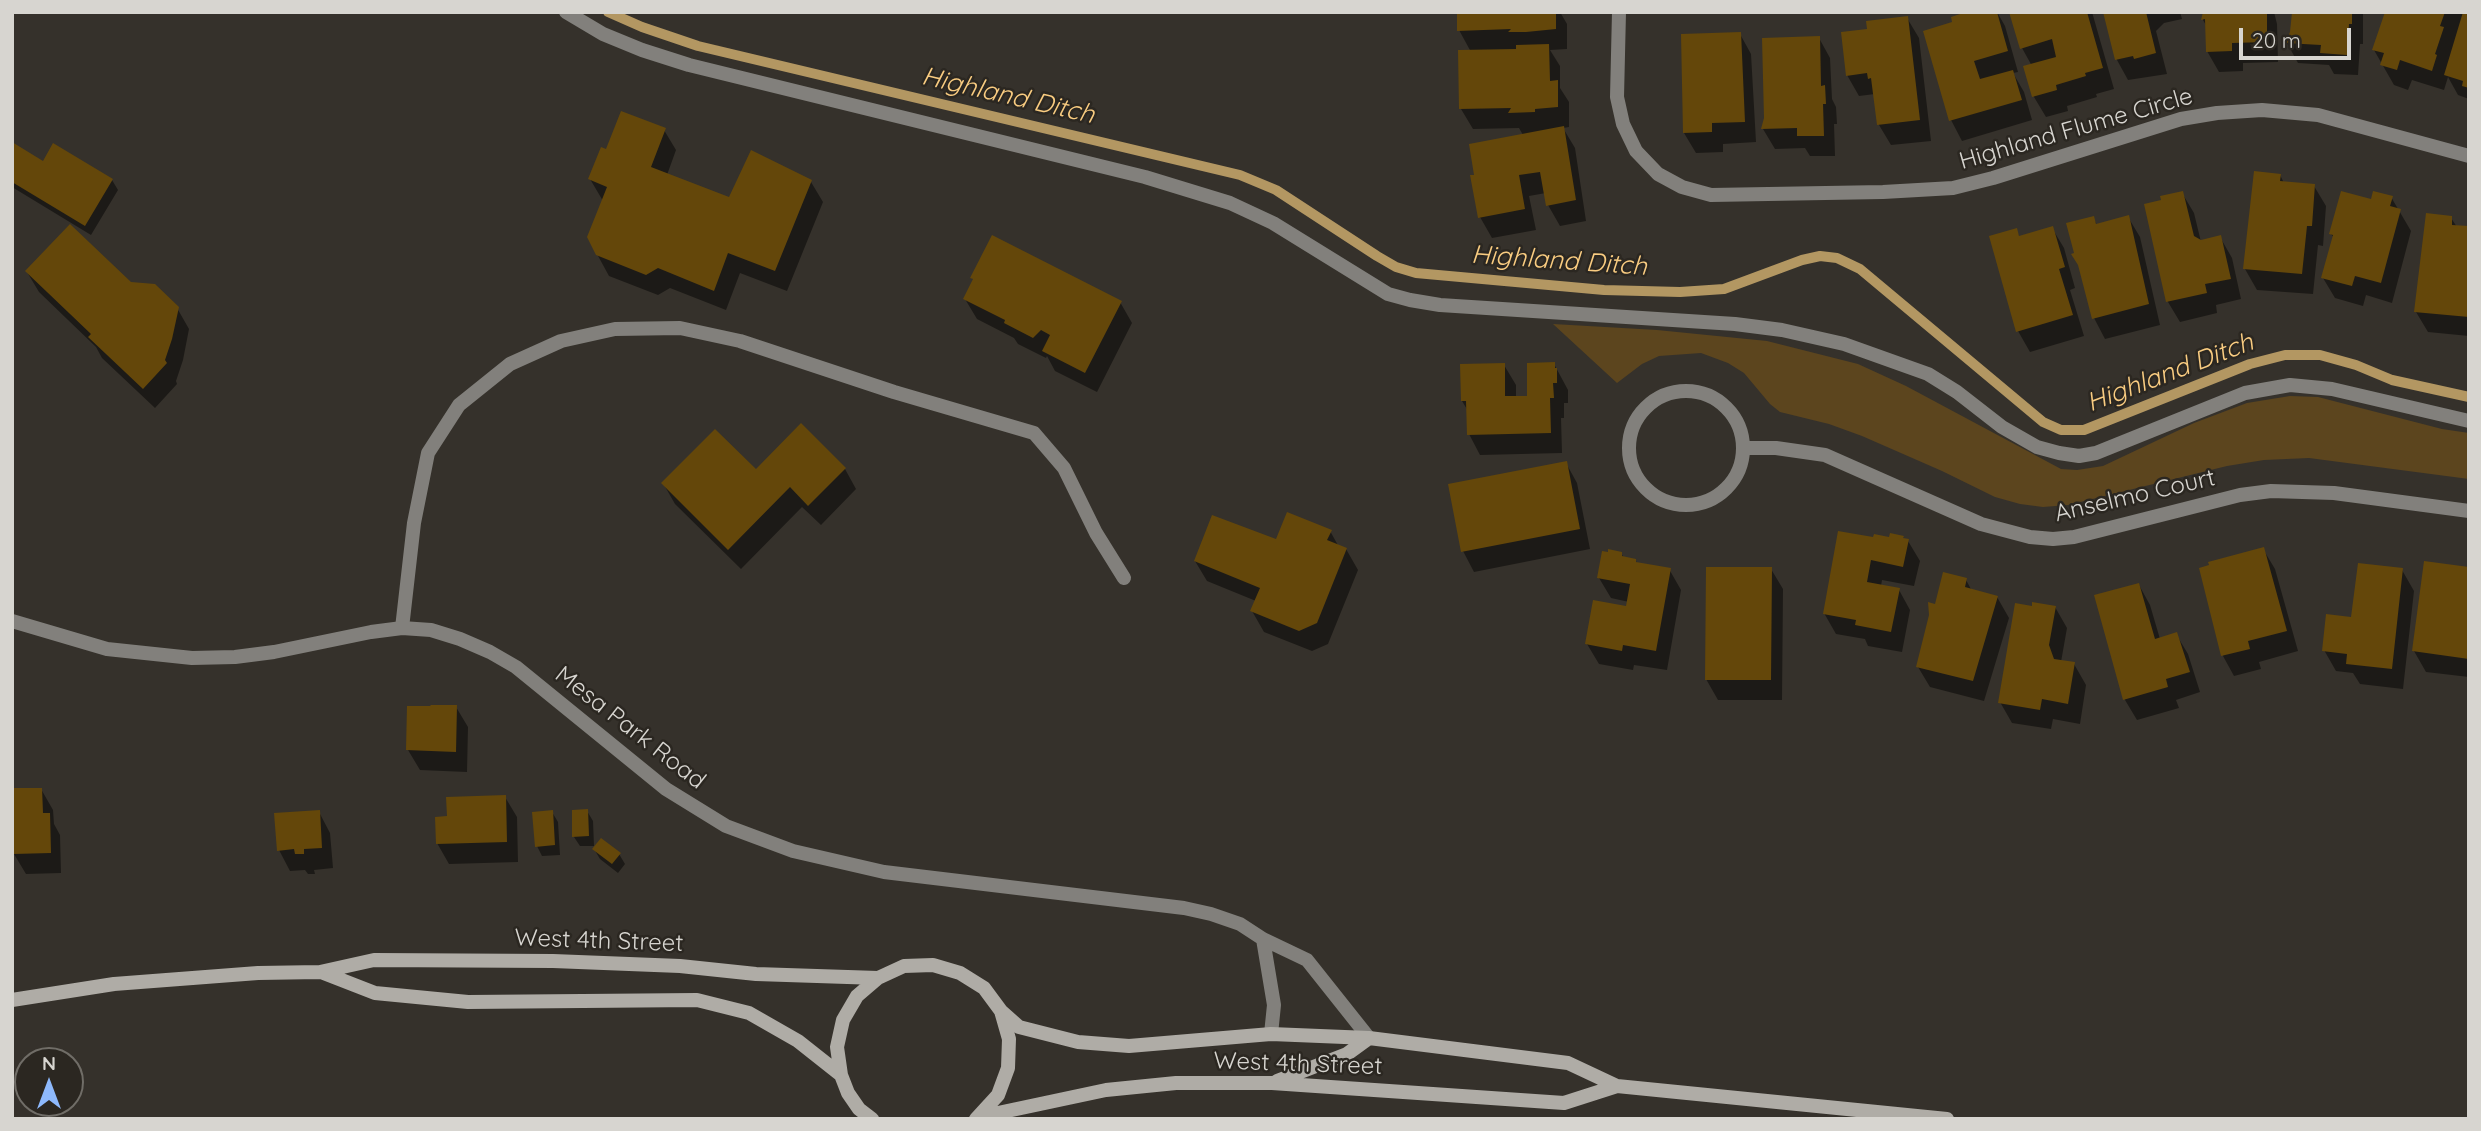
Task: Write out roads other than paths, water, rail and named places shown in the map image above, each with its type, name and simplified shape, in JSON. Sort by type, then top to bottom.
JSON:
[{"type":"main road","name":"West 4th Street","points":[[12,1000],[114,984],[258,972],[320,972],[374,960],[553,961],[680,966],[756,974],[878,978]]},
{"type":"main road","points":[[872,1119],[861,1114],[841,1075],[837,1047],[843,1020],[857,996],[878,978],[904,966],[933,965],[960,972],[984,988],[1001,1011],[1009,1039],[1009,1068],[998,1095],[978,1118]]},
{"type":"main road","name":"West 4th Street","points":[[320,972],[375,993],[468,1002],[697,1000],[749,1013],[799,1041],[841,1075]]},
{"type":"main road","name":"West 4th Street","points":[[1001,1011],[1018,1027],[1078,1042],[1129,1046],[1271,1034],[1368,1038],[1568,1063],[1617,1086],[1947,1119]]},
{"type":"main road","points":[[1272,1083],[1339,1058],[1368,1038]]},
{"type":"main road","name":"West 4th Street","points":[[978,1118],[1106,1090],[1176,1083],[1272,1083],[1564,1102],[1617,1086]]},
{"type":"street","points":[[566,12],[603,34],[689,65],[1145,177],[1230,203],[1273,223],[1388,294],[1410,300],[1440,305],[1735,324],[1782,330],[1844,344],[1928,374],[1957,392],[2002,427],[2037,447],[2059,453],[2079,456],[2096,453],[2245,393],[2290,385],[2332,389],[2469,421]]},
{"type":"street","name":"Highland Flume Circle","points":[[1619,12],[1617,97],[1623,124],[1636,151],[1658,174],[1682,187],[1711,195],[1953,188],[2181,119],[2262,110],[2318,115],[2469,156]]},
{"type":"street","points":[[401,628],[414,523],[428,453],[458,405],[510,363],[561,341],[615,329],[680,328],[740,341],[894,392],[1034,433],[1064,468],[1096,533],[1124,578]]},
{"type":"street","points":[[1688,390],[1708,394],[1727,406],[1739,424],[1743,448],[1741,465],[1731,484],[1716,497],[1695,505],[1674,504],[1655,496],[1639,481],[1630,462],[1629,441],[1636,421],[1648,404],[1667,393],[1688,390]]},
{"type":"street","name":"Anselmo Court","points":[[1743,448],[1776,448],[1825,455],[1981,524],[2030,537],[2074,537],[2240,495],[2271,491],[2299,490],[2343,494],[2469,511]]},
{"type":"street","name":"Mesa Park Road","points":[[12,621],[107,649],[192,658],[235,657],[274,652],[401,628],[431,630],[490,652],[516,667],[637,766],[685,802],[726,826],[781,847],[838,863],[884,872],[1184,908],[1211,914],[1241,924],[1263,939],[1307,960],[1368,1038]]},
{"type":"street","points":[[1263,939],[1274,1005],[1271,1034]]},
{"type":"waterway","name":"Highland Ditch","points":[[608,12],[698,46],[1240,175],[1276,190],[1396,267],[1416,273],[1604,290],[1680,292],[1724,289],[1802,260],[1820,256],[1837,258],[1860,269],[2043,422],[2061,430],[2084,430],[2250,364],[2285,355],[2320,355],[2356,365],[2392,380],[2469,397]]}]
